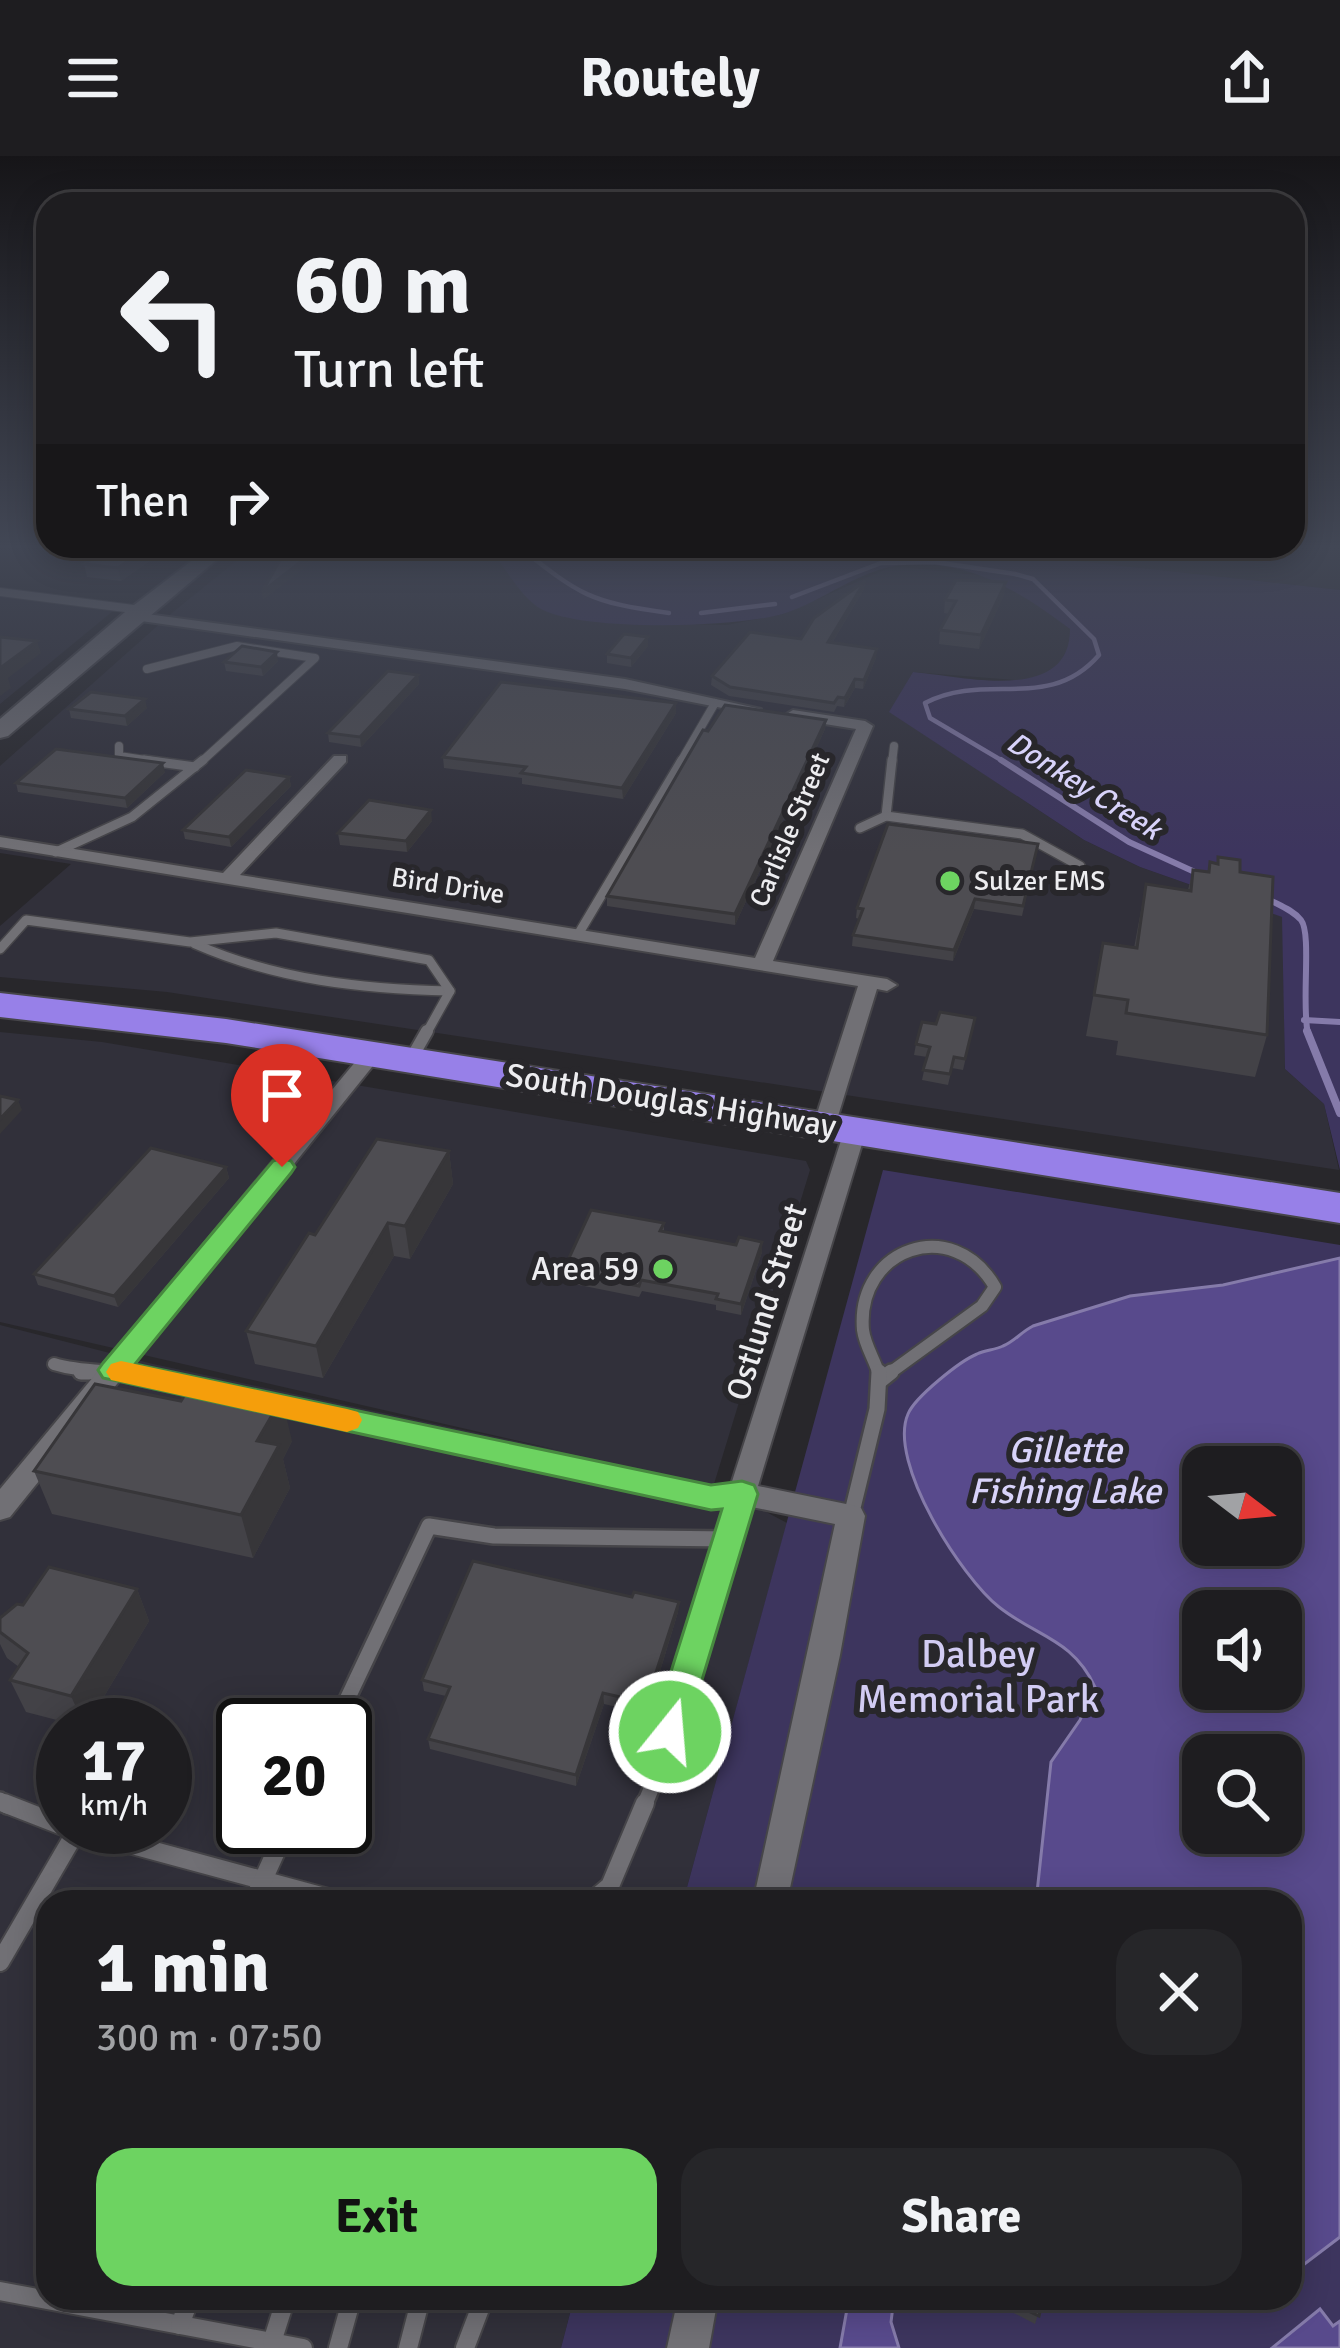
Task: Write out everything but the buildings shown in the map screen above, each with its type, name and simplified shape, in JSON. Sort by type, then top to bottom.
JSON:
[{"type":"highway","name":"South Douglas Highway","points":[[0,1005],[392,1056],[1334,1207]]},
{"type":"street","points":[[0,731],[96,648]]},
{"type":"street","points":[[380,648],[625,684],[715,704]]},
{"type":"street","name":"Carlisle Street","points":[[715,704],[865,726],[762,963]]},
{"type":"street","points":[[226,879],[340,759]]},
{"type":"street","name":"Bird Drive","points":[[0,842],[877,985],[839,1128]]},
{"type":"street","points":[[0,1509],[113,1370],[392,1056]]},
{"type":"street","name":"Ostlund Street","points":[[742,1494],[839,1128]]},
{"type":"street","points":[[742,1494],[851,1516],[826,1655],[773,1890]]},
{"type":"street","points":[[688,2348],[696,2310]]},
{"type":"lane","points":[[147,669],[228,648]]},
{"type":"lane","points":[[56,852],[132,817],[315,658],[252,648]]},
{"type":"lane","points":[[579,933],[715,704]]},
{"type":"lane","points":[[119,746],[119,757],[195,767]]},
{"type":"lane","points":[[886,816],[894,746]]},
{"type":"lane","points":[[860,828],[886,816],[1022,835],[1080,866]]},
{"type":"lane","points":[[0,949],[26,920],[190,942],[276,933],[429,960],[450,991]]},
{"type":"lane","points":[[190,942],[237,965],[404,991],[450,991]]},
{"type":"lane","points":[[392,1056],[450,991]]},
{"type":"lane","points":[[851,1516],[880,1380],[863,1329],[878,1270],[900,1249],[925,1244],[956,1250],[984,1265],[995,1287],[982,1306],[880,1380]]},
{"type":"lane","points":[[54,1364],[83,1372],[113,1370],[228,1395]]},
{"type":"lane","points":[[251,1400],[711,1498],[742,1494],[658,1770],[605,1890]]},
{"type":"lane","points":[[348,1698],[429,1526],[494,1536],[729,1540]]},
{"type":"lane","points":[[0,1800],[10,1809],[36,1817]]},
{"type":"lane","points":[[37,1890],[55,1854]]},
{"type":"lane","points":[[167,1854],[299,1890]]},
{"type":"lane","points":[[258,1890],[274,1854]]},
{"type":"lane","points":[[0,1962],[36,1892]]},
{"type":"lane","points":[[0,2291],[36,2296]]},
{"type":"lane","points":[[117,2310],[303,2348]]},
{"type":"lane","points":[[180,2325],[186,2310]]},
{"type":"lane","points":[[272,2342],[282,2310]]},
{"type":"lane","points":[[338,2348],[349,2310]]},
{"type":"lane","points":[[408,2348],[418,2310]]},
{"type":"lane","points":[[465,2348],[479,2310]]},
{"type":"shaded area","points":[[0,648],[68,648],[0,704]]},
{"type":"shaded area","points":[[132,648],[1068,648],[1057,668],[1027,681],[913,672],[890,712],[1084,840],[1140,867],[1283,917],[1285,1069],[1324,1104],[1339,1170],[167,992],[0,977],[0,926],[71,864],[0,853],[0,766]]},
{"type":"shaded area","points":[[0,1032],[102,1042],[806,1161],[810,1170],[714,1484],[787,1523],[686,1890],[36,1890],[36,2310],[571,2310],[561,2348],[0,2348],[0,1325],[153,1364],[562,1451],[0,1322]]},
{"type":"green space","points":[[1066,648],[1340,648],[1340,1170],[1324,1104],[1285,1069],[1282,917],[1140,867],[1084,840],[889,712],[913,672],[1010,680],[1052,668]]},
{"type":"green space","name":"Dalbey Memorial Park","points":[[883,1170],[1340,1245],[1340,2348],[561,2348],[571,2310],[1302,2310],[1302,1890],[686,1890]]},
{"type":"water","name":"Gillette Fishing Lake","points":[[1340,1258],[1340,2237],[1302,2266],[1302,1890],[1037,1890],[1051,1762],[1080,1720],[1095,1687],[1076,1658],[999,1607],[966,1571],[932,1518],[908,1460],[904,1435],[908,1414],[919,1398],[969,1358],[1007,1344],[1033,1326],[1130,1296],[1223,1285]]},
{"type":"water","points":[[1320,2309],[1333,2326],[1340,2321],[1340,2348],[1272,2348]]},
{"type":"water","points":[[847,2310],[892,2310],[899,2348],[840,2348]]},
{"type":"waterway","name":"Donkey Creek","points":[[1002,761],[930,718],[925,703],[971,690],[1059,682],[1080,672],[1099,655],[1097,648]]},
{"type":"waterway","name":"Donkey Creek","points":[[1002,761],[1006,763]]},
{"type":"waterway","name":"Donkey Creek","points":[[1002,761],[1129,842],[1197,873]]},
{"type":"waterway","name":"Donkey Creek","points":[[1268,899],[1294,913],[1304,928],[1307,1020]]},
{"type":"waterway","name":"Donkey Creek","points":[[1307,1020],[1340,1022]]},
{"type":"waterway","name":"Donkey Creek","points":[[1307,1020],[1308,1033]]},
{"type":"waterway","name":"Donkey Creek","points":[[1308,1033],[1340,1113]]},
{"type":"slow traffic","points":[[121,1372],[347,1420]]},
{"type":"place","name":"Sulzer EMS","points":[[950,881]]},
{"type":"place","name":"Area 59","points":[[663,1269]]},
{"type":"route","points":[[282,1167],[113,1370],[711,1498],[742,1494],[670,1732]]}]
